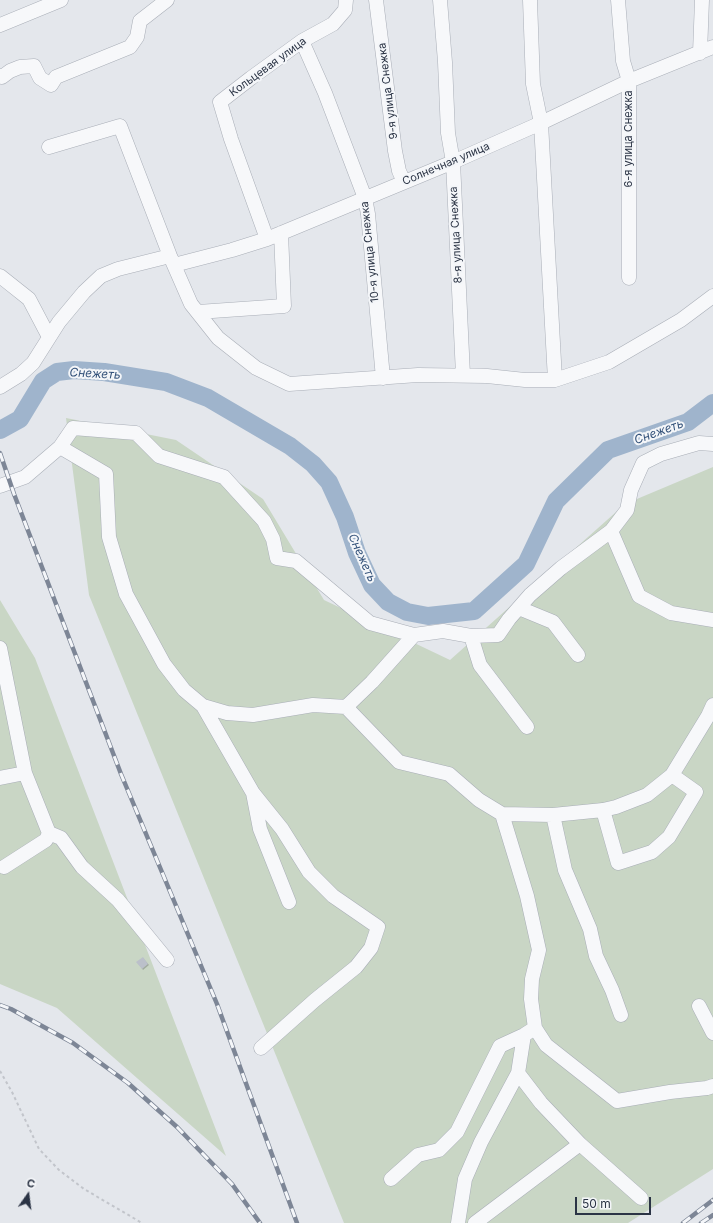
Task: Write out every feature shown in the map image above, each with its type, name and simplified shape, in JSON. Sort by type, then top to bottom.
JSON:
[{"type":"street","points":[[0,25],[61,0]]},
{"type":"street","points":[[0,76],[2,77],[10,71],[20,67],[34,66],[40,78],[51,85],[56,77],[130,48],[137,37],[140,21],[167,0]]},
{"type":"street","name":"Кольцевая улица","points":[[266,239],[220,102],[302,41],[333,24],[345,10],[346,0]]},
{"type":"street","name":"9-я улица Снежка","points":[[376,0],[395,152],[399,171],[404,182]]},
{"type":"street","name":"8-я улица Снежка","points":[[440,0],[445,62],[448,133],[453,162],[463,375]]},
{"type":"street","points":[[530,0],[533,84],[541,123],[555,380]]},
{"type":"street","name":"6-я улица Снежка","points":[[618,0],[623,61],[628,81],[629,278]]},
{"type":"street","points":[[700,53],[702,0]]},
{"type":"street","name":"10-я улица Снежка","points":[[302,41],[325,93],[365,198],[368,214],[383,378]]},
{"type":"street","name":"Солнечная улица","points":[[0,387],[21,374],[33,362],[59,322],[79,298],[101,276],[118,268],[232,250],[266,239],[453,162],[541,123],[628,81],[713,47]]},
{"type":"street","points":[[49,147],[120,126],[172,260],[191,304],[218,338],[256,368],[289,384],[418,375],[463,375],[525,380],[555,380],[609,362],[680,320],[713,296]]},
{"type":"street","points":[[198,312],[284,306],[281,233]]},
{"type":"street","points":[[0,276],[29,299],[49,337]]},
{"type":"street","points":[[0,486],[25,477],[60,447],[73,428],[136,433],[159,456],[224,477],[264,521],[273,539],[277,558],[296,561],[370,622],[414,635],[443,631],[471,636],[498,635],[518,608],[530,595],[561,568],[611,531],[627,510],[631,490],[643,463],[661,454],[699,443],[713,444]]},
{"type":"street","points":[[60,447],[106,474],[109,537],[126,594],[164,664],[184,690],[203,706],[253,793],[282,829],[309,872],[333,896],[378,927],[371,948],[356,967],[315,1000],[261,1048]]},
{"type":"street","points":[[611,531],[639,596],[671,613],[713,620]]},
{"type":"street","points":[[518,608],[553,622],[578,655]]},
{"type":"street","points":[[346,707],[372,682],[414,635]]},
{"type":"street","points":[[471,636],[480,665],[527,728]]},
{"type":"street","points":[[0,648],[26,773],[49,833],[46,840],[4,867]]},
{"type":"street","points":[[203,706],[228,713],[253,715],[313,705],[346,707],[399,762],[449,774],[479,800],[502,814],[554,816],[603,810],[616,807],[646,795],[672,775],[708,716],[713,705]]},
{"type":"street","points":[[0,778],[26,773]]},
{"type":"street","points":[[603,810],[618,863],[652,852],[669,837],[696,792],[672,775]]},
{"type":"street","points":[[253,793],[260,829],[289,902]]},
{"type":"street","points":[[458,1223],[465,1179],[481,1142],[518,1073],[529,1032],[532,979],[539,950],[527,896],[502,814]]},
{"type":"street","points":[[554,816],[565,870],[590,930],[596,956],[612,990],[621,1015]]},
{"type":"street","points":[[49,833],[61,838],[82,867],[118,900],[167,960]]},
{"type":"street","points":[[699,1006],[713,1033]]},
{"type":"street","points":[[529,1032],[617,1101],[713,1086]]},
{"type":"street","points":[[392,1179],[418,1155],[439,1150],[458,1132],[500,1046],[529,1032]]},
{"type":"street","points":[[518,1073],[541,1103],[580,1144],[640,1198]]},
{"type":"street","points":[[475,1223],[580,1144]]},
{"type":"path","points":[[0,1071],[40,1149],[59,1170],[84,1189],[142,1223]]},
{"type":"green space","points":[[66,418],[176,440],[263,499],[324,600],[450,660],[625,504],[713,467],[713,1169],[628,1223],[344,1223],[89,595]]},
{"type":"green space","points":[[0,600],[35,658],[226,1156],[57,1008],[0,984]]},
{"type":"building","points":[[143,957],[148,964],[142,969],[136,962]]},
{"type":"waterway","name":"Снежеть","points":[[0,430],[20,419],[43,381],[57,372],[74,370],[104,372],[166,382],[208,398],[290,446],[313,464],[329,482],[345,517],[357,553],[372,585],[388,602],[407,612],[428,616],[474,611],[526,564],[556,501],[608,450],[688,422],[713,403]]},
{"type":"railway","points":[[0,453],[14,494],[121,774],[217,1004],[297,1223]]},
{"type":"railway","points":[[0,1005],[11,1009],[73,1043],[128,1083],[177,1127],[232,1184],[260,1223]]},
{"type":"railway","points":[[683,1223],[713,1200]]},
{"type":"railway","points":[[701,1223],[713,1215]]}]
